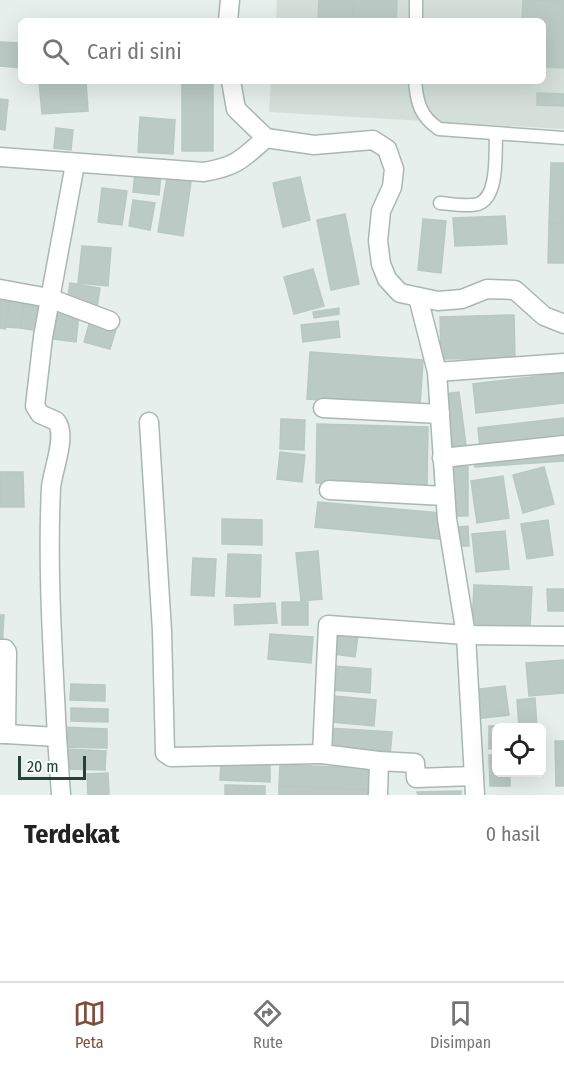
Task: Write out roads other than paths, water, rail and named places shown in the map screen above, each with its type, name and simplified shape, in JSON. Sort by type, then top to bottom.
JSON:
[{"type":"street","points":[[228,18],[230,0]]},
{"type":"street","points":[[232,84],[236,109],[266,138],[314,145],[373,140],[387,149],[394,169],[392,187],[381,212],[378,241],[381,264],[387,279],[400,293],[438,301],[462,299],[487,290],[515,290],[544,316],[564,324]]},
{"type":"street","points":[[0,158],[204,172],[229,167],[243,159],[266,138]]},
{"type":"street","points":[[61,795],[50,565],[51,485],[61,432],[56,421],[40,414],[35,406],[49,298],[75,164]]},
{"type":"street","points":[[0,289],[49,298],[110,321]]},
{"type":"street","points":[[418,297],[437,372],[447,519],[466,635],[475,795]]},
{"type":"street","points":[[437,372],[564,363]]},
{"type":"street","points":[[323,408],[440,414]]},
{"type":"street","points":[[149,422],[162,631],[165,753],[171,757],[322,754],[415,763],[416,778],[474,776]]},
{"type":"street","points":[[442,458],[564,445]]},
{"type":"street","points":[[329,490],[445,496]]},
{"type":"street","points":[[322,754],[328,625],[466,635],[564,636]]},
{"type":"street","points":[[0,649],[6,649],[7,652],[3,734],[57,737]]},
{"type":"street","points":[[378,795],[379,761]]},
{"type":"lane","points":[[416,0],[416,18]]},
{"type":"lane","points":[[415,84],[419,107],[427,121],[439,129],[564,138]]},
{"type":"lane","points":[[440,203],[471,205],[487,198],[493,183],[496,134]]}]
